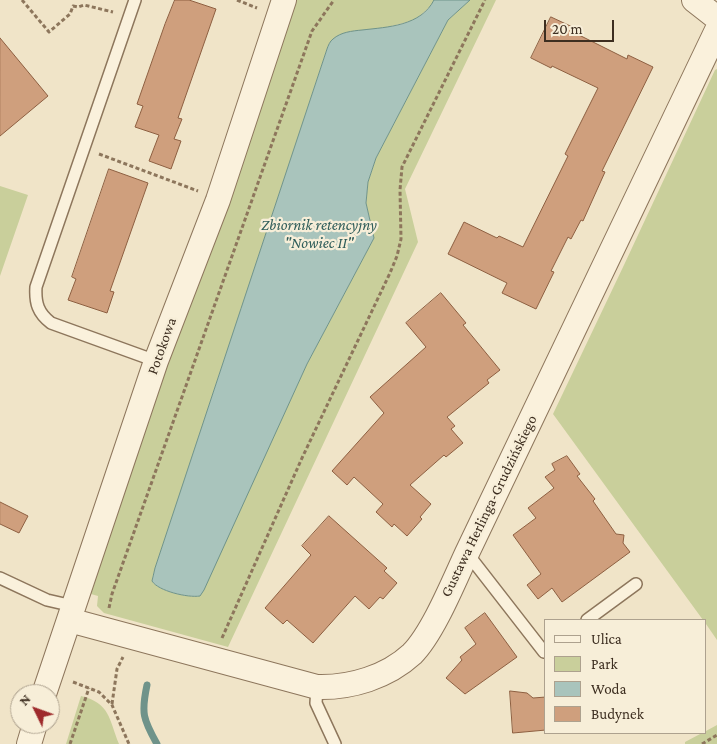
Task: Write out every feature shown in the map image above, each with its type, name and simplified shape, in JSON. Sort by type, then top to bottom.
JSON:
[{"type":"street","name":"Potokowa","points":[[48,684],[156,361],[218,200],[282,0]]},
{"type":"street","points":[[694,0],[717,18]]},
{"type":"street","name":"Gustawa Herlinga-Grudzińskiego","points":[[71,613],[212,659],[317,687],[334,688],[370,679],[383,674],[412,653],[424,638],[437,616],[717,30]]},
{"type":"lane","points":[[135,0],[36,287],[35,297],[42,316],[51,323],[156,361]]},
{"type":"lane","points":[[467,554],[544,652]]},
{"type":"lane","points":[[0,578],[71,613]]},
{"type":"lane","points":[[588,619],[636,584]]},
{"type":"lane","points":[[317,687],[316,703],[335,744]]},
{"type":"path","points":[[22,0],[49,32],[70,14],[73,6],[84,5],[104,10]]},
{"type":"path","points":[[237,0],[254,6],[261,12]]},
{"type":"path","points":[[108,610],[112,594],[312,32],[334,0]]},
{"type":"path","points":[[212,659],[302,458],[397,256],[401,239],[400,190],[402,167],[485,0]]},
{"type":"path","points":[[84,149],[194,189]]},
{"type":"path","points":[[112,705],[117,669],[128,651]]},
{"type":"path","points":[[60,685],[89,688],[99,692],[112,705],[129,744]]},
{"type":"path","points":[[70,744],[89,688]]},
{"type":"path","points":[[702,744],[717,735]]},
{"type":"green space","points":[[297,0],[434,0],[432,5],[415,20],[392,26],[327,49],[153,575],[152,581],[155,585],[181,595],[199,596],[307,364],[374,238],[366,203],[368,182],[376,158],[448,20],[470,0],[496,0],[405,189],[418,242],[228,647],[104,613],[97,606],[98,596],[91,594],[150,411]]},
{"type":"green space","points":[[717,69],[717,640],[707,625],[707,619],[702,619],[553,414]]},
{"type":"green space","points":[[0,186],[28,195],[0,276]]},
{"type":"green space","points":[[81,696],[98,703],[107,713],[119,744],[66,744]]},
{"type":"green space","points":[[717,725],[717,744],[685,744],[685,742],[700,734],[707,734],[707,730]]},
{"type":"water","name":"Zbiornik retencyjny \"Nowiec II\"","points":[[434,0],[470,0],[448,20],[376,158],[368,182],[366,203],[374,238],[307,364],[204,590],[200,596],[195,596],[181,595],[160,588],[152,581],[155,568],[329,45],[333,39],[343,33],[403,24],[421,15]]},
{"type":"building","points":[[175,0],[189,0],[216,9],[178,118],[182,119],[174,139],[181,141],[171,169],[149,161],[159,135],[135,127],[143,106],[137,104]]},
{"type":"building","points":[[551,17],[581,31],[579,35],[627,59],[628,55],[653,67],[602,171],[605,172],[583,221],[581,220],[571,239],[568,237],[551,271],[554,272],[536,309],[502,293],[507,283],[448,254],[464,222],[497,238],[499,236],[523,247],[568,156],[565,154],[598,88],[531,58]]},
{"type":"building","points":[[0,38],[48,96],[0,136]]},
{"type":"building","points":[[109,169],[148,183],[110,291],[114,292],[107,313],[68,300],[76,279],[72,277]]},
{"type":"building","points":[[441,293],[466,323],[463,325],[500,370],[487,380],[489,383],[447,417],[455,426],[451,429],[463,443],[446,457],[444,455],[410,485],[431,504],[420,517],[422,519],[407,536],[394,524],[392,527],[376,512],[383,504],[354,477],[347,485],[332,471],[384,413],[370,397],[426,347],[406,323]]},
{"type":"building","points":[[567,456],[580,474],[577,476],[595,499],[593,501],[616,534],[624,535],[623,543],[630,552],[562,602],[552,588],[538,599],[527,585],[541,574],[513,535],[536,518],[528,508],[554,488],[545,477],[555,470],[552,464]]},
{"type":"building","points":[[0,502],[28,516],[19,533],[0,524]]},
{"type":"building","points":[[329,516],[387,568],[384,571],[397,583],[383,599],[380,597],[369,609],[355,596],[313,643],[287,620],[283,624],[265,608],[311,555],[302,546]]},
{"type":"building","points":[[485,613],[517,657],[465,694],[446,678],[462,660],[460,657],[476,644],[465,628]]},
{"type":"building","points":[[510,691],[527,693],[533,698],[544,697],[544,730],[513,733]]},
{"type":"waterway","points":[[147,685],[144,716],[157,744]]}]
